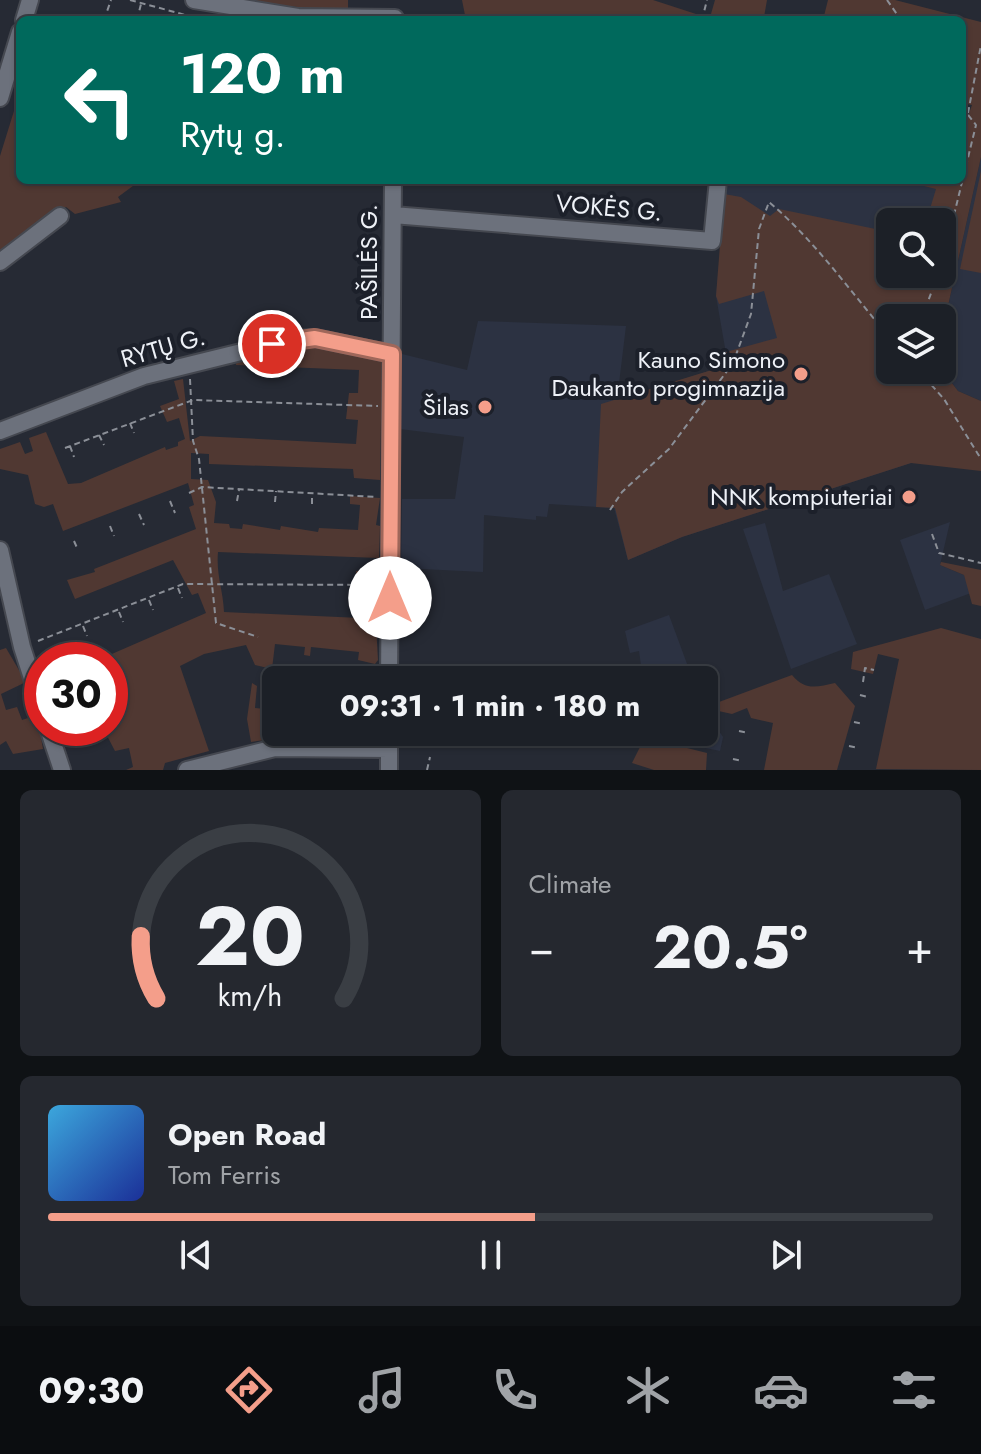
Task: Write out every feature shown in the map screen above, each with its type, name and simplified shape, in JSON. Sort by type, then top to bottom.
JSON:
[{"type":"street","points":[[194,0],[292,16]]},
{"type":"street","points":[[0,98],[16,45]]},
{"type":"street","name":"PAŠILĖS G.","points":[[389,666],[393,184]]},
{"type":"street","name":"VOKĖS G.","points":[[393,215],[712,241],[718,184]]},
{"type":"street","points":[[0,262],[60,216]]},
{"type":"street","name":"RYTŲ G.","points":[[0,431],[144,376],[294,339],[315,338],[392,354]]},
{"type":"street","points":[[0,550],[24,653]]},
{"type":"street","points":[[54,746],[62,770]]},
{"type":"street","points":[[187,770],[275,748],[304,746]]},
{"type":"street","points":[[389,746],[389,770]]},
{"type":"path","points":[[130,0],[188,16]]},
{"type":"path","points":[[138,16],[141,3]]},
{"type":"path","points":[[168,16],[170,11]]},
{"type":"path","points":[[966,166],[976,125],[967,114],[981,45]]},
{"type":"path","points":[[956,208],[962,184]]},
{"type":"path","points":[[610,510],[622,492],[669,449],[733,363],[751,314],[759,229],[769,202],[799,227],[876,320]]},
{"type":"path","points":[[189,364],[193,441],[202,487],[216,623],[258,637]]},
{"type":"path","points":[[931,384],[944,399],[981,459]]},
{"type":"path","points":[[65,448],[193,400],[391,405]]},
{"type":"path","points":[[159,413],[163,421]]},
{"type":"path","points":[[130,423],[134,433]]},
{"type":"path","points":[[99,435],[104,445]]},
{"type":"path","points":[[70,446],[74,457]]},
{"type":"path","points":[[189,493],[202,487],[390,498]]},
{"type":"path","points":[[237,501],[239,489]]},
{"type":"path","points":[[275,502],[276,491]]},
{"type":"path","points":[[312,493],[312,504]]},
{"type":"path","points":[[344,495],[344,504]]},
{"type":"path","points":[[170,501],[175,513]]},
{"type":"path","points":[[139,514],[144,525]]},
{"type":"path","points":[[110,526],[114,536]]},
{"type":"path","points":[[932,534],[939,553],[981,563]]},
{"type":"path","points":[[74,541],[78,550]]},
{"type":"path","points":[[22,647],[177,587],[210,582],[390,586]]},
{"type":"path","points":[[242,582],[242,589]]},
{"type":"path","points":[[274,583],[274,590]]},
{"type":"path","points":[[306,584],[306,592]]},
{"type":"path","points":[[345,585],[345,593]]},
{"type":"path","points":[[177,587],[182,598]]},
{"type":"path","points":[[148,598],[153,610]]},
{"type":"path","points":[[118,610],[123,622]]},
{"type":"path","points":[[82,624],[87,636]]},
{"type":"path","points":[[863,682],[865,668],[874,670]]},
{"type":"path","points":[[860,695],[868,697]]},
{"type":"path","points":[[854,722],[863,724]]},
{"type":"path","points":[[739,731],[748,733]]},
{"type":"path","points":[[849,746],[858,748]]},
{"type":"path","points":[[427,770],[430,757]]},
{"type":"path","points":[[733,759],[742,761]]},
{"type":"shaded area","points":[[225,0],[348,0],[348,12]]},
{"type":"shaded area","points":[[462,0],[653,0],[697,16],[465,16]]},
{"type":"shaded area","points":[[715,0],[767,0],[764,16],[711,14]]},
{"type":"shaded area","name":"Kauno Simono Daukanto progimnazija","points":[[828,0],[895,0],[958,16],[824,16]]},
{"type":"shaded area","name":"Kauno Simono Daukanto progimnazija","points":[[966,18],[981,22],[981,157],[956,270],[956,208],[930,208],[936,189],[923,184],[966,184],[967,119],[972,105],[966,104]]},
{"type":"shaded area","points":[[14,111],[16,184],[136,184],[118,197],[121,202],[75,214],[66,207],[0,252],[0,156]]},
{"type":"shaded area","points":[[981,157],[981,401],[958,391],[953,384],[956,384],[956,304],[948,304],[952,288],[956,288],[956,270]]},
{"type":"shaded area","points":[[981,171],[981,273],[960,269]]},
{"type":"shaded area","name":"Kauno Simono Daukanto progimnazija","points":[[727,184],[956,184],[947,208],[876,208],[876,288],[890,288],[890,304],[876,304],[876,384],[893,384],[911,463],[682,537],[628,560],[614,508],[549,504],[547,517],[536,516],[536,520],[484,515],[483,572],[401,568],[402,499],[455,499],[464,437],[400,429],[402,354],[467,370],[478,321],[626,326],[617,400],[728,365],[716,296]]},
{"type":"shaded area","name":"Kauno Simono Daukanto progimnazija","points":[[724,194],[741,197],[770,216],[779,209],[876,229],[876,288],[952,288],[948,304],[876,304],[876,384],[953,384],[958,391],[981,401],[981,471],[911,463],[682,537],[628,560],[615,508],[596,507],[601,404],[728,365],[726,352],[777,338],[764,291],[719,304],[716,296]]},
{"type":"shaded area","points":[[303,345],[382,359],[380,480],[354,478],[353,469],[209,464],[209,454],[191,453],[191,479],[208,480],[216,502],[214,523],[229,524],[230,528],[242,529],[243,524],[318,532],[319,528],[358,530],[360,505],[350,504],[350,496],[380,498],[376,525],[380,526],[379,558],[218,552],[224,612],[361,618],[362,595],[355,594],[356,571],[378,569],[375,606],[378,660],[375,664],[358,660],[359,652],[311,647],[310,656],[304,655],[305,647],[275,644],[272,666],[255,665],[246,645],[204,654],[180,666],[209,751],[165,763],[163,770],[126,770],[133,767],[129,748],[115,751],[112,746],[128,746],[128,647],[206,613],[198,593],[192,595],[173,560],[75,599],[67,580],[95,572],[94,569],[196,529],[189,507],[194,505],[188,483],[63,531],[53,504],[44,507],[35,504],[28,475],[0,469],[0,449],[20,442],[25,454],[33,451],[29,438],[46,432],[68,484],[81,483],[165,447],[166,450],[178,446],[178,442],[185,439],[179,418],[167,422],[160,406],[179,399],[174,381],[183,379],[190,441],[200,436],[356,444],[358,420],[346,419],[349,393],[358,393],[359,370],[236,365],[237,358]]},
{"type":"shaded area","points":[[950,522],[940,565],[964,575],[971,593],[925,610],[900,540]]},
{"type":"shaded area","points":[[765,523],[783,591],[829,574],[857,644],[791,669],[743,529]]},
{"type":"shaded area","points":[[941,562],[981,570],[981,606],[972,604],[964,575],[940,565]]},
{"type":"shaded area","points":[[669,615],[688,666],[641,666],[639,651],[630,653],[625,631]]},
{"type":"shaded area","points":[[941,628],[981,639],[981,770],[876,769],[899,659],[878,654],[873,674],[851,669],[853,652]]},
{"type":"shaded area","points":[[6,648],[24,679],[24,683],[1,694],[6,710],[17,707],[24,719],[24,746],[42,746],[43,749],[13,754],[6,741],[0,745],[0,650]]},
{"type":"shaded area","points":[[792,675],[807,686],[835,683],[855,706],[837,770],[764,770],[773,723],[751,718],[747,708],[732,714],[718,711],[718,702]]},
{"type":"shaded area","points":[[252,683],[257,686],[255,708],[262,709],[262,740],[251,742],[247,719]]},
{"type":"shaded area","points":[[718,730],[723,737],[720,751],[696,746],[718,746]]},
{"type":"shaded area","points":[[640,746],[679,746],[707,753],[706,770],[654,770],[632,763]]},
{"type":"place","name":"Kauno Simono Daukanto progimnazija","points":[[801,374]]},
{"type":"place","name":"Šilas","points":[[485,407]]},
{"type":"place","name":"NNK kompiuteriai","points":[[909,497]]},
{"type":"route","points":[[272,344],[315,338],[392,354],[390,598]]}]
